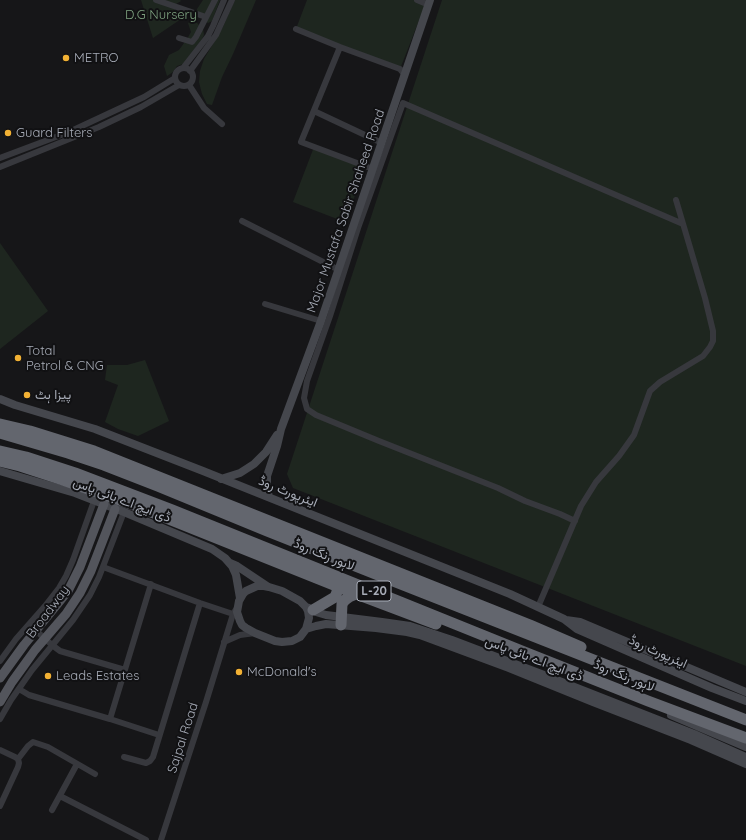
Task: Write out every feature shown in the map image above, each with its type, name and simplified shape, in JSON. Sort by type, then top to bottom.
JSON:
[{"type":"highway","points":[[0,424],[30,431],[94,451],[347,551],[530,625],[606,658],[637,677]]},
{"type":"highway","name":"لاہور رنگ روڈ","points":[[0,433],[68,453],[131,476],[746,720]]},
{"type":"highway","name":"لاہور رنگ روڈ","points":[[0,451],[26,457],[75,473],[172,510],[522,651],[746,738]]},
{"type":"highway","points":[[0,461],[63,480],[131,504],[356,594],[505,650],[522,651]]},
{"type":"highway","points":[[310,609],[335,596],[337,586]]},
{"type":"highway","points":[[341,621],[342,604],[345,600],[356,594]]},
{"type":"main road","name":"Major Mustafa Sabir Shaheed Road","points":[[281,429],[339,270],[430,2]]},
{"type":"main road","name":"ایئرپورٹ روڈ","points":[[0,399],[14,405],[96,430],[269,497],[510,594],[564,620],[577,629],[746,702]]},
{"type":"main road","points":[[221,479],[240,473],[258,461],[266,452],[281,429]]},
{"type":"main road","points":[[269,497],[267,476],[281,429]]},
{"type":"main road","name":"ڈی ایچ اے بائی پاس","points":[[0,471],[104,504],[212,549],[229,562],[269,587]]},
{"type":"main road","name":"Broadway","points":[[0,678],[24,645],[60,601],[74,579],[104,504]]},
{"type":"main road","name":"Broadway","points":[[0,702],[25,664],[49,642],[85,583],[120,511]]},
{"type":"main road","points":[[229,562],[236,575],[240,598]]},
{"type":"main road","points":[[260,586],[269,587],[291,596],[310,609],[308,611],[309,618],[306,630],[300,637],[287,642],[276,641],[255,634],[242,625],[235,611],[240,598],[246,591],[253,587],[260,586]]},
{"type":"main road","name":"ڈی ایچ اے بائی پاس","points":[[310,609],[341,621],[382,622],[410,626],[452,640],[694,734],[746,757]]},
{"type":"main road","name":"ایئرپورٹ روڈ","points":[[564,620],[580,622],[746,692]]},
{"type":"main road","points":[[306,630],[341,621],[420,635],[509,668],[691,740],[746,764]]},
{"type":"main road","points":[[648,701],[660,710],[746,748]]},
{"type":"street","points":[[156,0],[206,17]]},
{"type":"street","points":[[179,38],[192,42],[215,0]]},
{"type":"street","points":[[0,158],[69,132],[144,97],[175,78],[177,72],[183,68],[213,33],[224,0]]},
{"type":"street","points":[[190,71],[232,0]]},
{"type":"street","points":[[417,0],[430,2]]},
{"type":"street","points":[[202,26],[213,33]]},
{"type":"street","points":[[296,29],[400,69],[405,75]]},
{"type":"street","points":[[340,47],[302,142],[373,169]]},
{"type":"street","points":[[175,78],[179,84],[184,86],[189,85],[193,81],[192,73],[186,68],[183,68]]},
{"type":"street","points":[[0,167],[99,127],[141,107],[179,84]]},
{"type":"street","points":[[189,85],[204,108],[222,124]]},
{"type":"street","points":[[575,521],[525,501],[498,488],[403,452],[316,415],[307,409],[304,398],[307,381],[330,316],[358,228],[403,103],[683,224]]},
{"type":"street","points":[[314,111],[382,143]]},
{"type":"street","points":[[538,608],[581,506],[596,482],[619,456],[634,435],[650,391],[660,382],[703,356],[710,348],[713,341],[713,331],[705,298],[676,200]]},
{"type":"street","points":[[242,221],[339,270]]},
{"type":"street","points":[[265,304],[321,321]]},
{"type":"street","points":[[0,661],[55,593],[68,571],[94,501]]},
{"type":"street","points":[[0,719],[38,662],[49,642],[74,620],[84,605],[103,567],[120,511]]},
{"type":"street","points":[[103,567],[200,603],[235,611]]},
{"type":"street","points":[[110,719],[151,584]]},
{"type":"street","points":[[124,757],[146,763],[153,757],[200,603]]},
{"type":"street","name":"Sajpal Road","points":[[161,840],[235,611]]},
{"type":"street","points":[[29,624],[60,651],[125,670]]},
{"type":"street","points":[[224,642],[240,635],[255,634]]},
{"type":"street","points":[[19,689],[29,695],[160,735]]},
{"type":"street","points":[[0,806],[18,767],[18,759],[33,742],[48,747],[95,774]]},
{"type":"street","points":[[0,750],[18,759]]},
{"type":"street","points":[[52,810],[77,764]]},
{"type":"street","points":[[60,796],[146,840]]},
{"type":"green space","name":"D.G Nursery","points":[[141,0],[180,0],[181,1],[176,4],[175,11],[184,15],[181,19],[153,38]]},
{"type":"green space","points":[[203,0],[220,0],[212,21],[208,23],[197,14],[197,9]]},
{"type":"green space","points":[[235,0],[256,0],[222,77],[212,105],[207,104],[202,94],[199,82],[200,71],[204,59],[222,29]]},
{"type":"green space","points":[[307,0],[427,0],[400,69],[296,29]]},
{"type":"green space","points":[[442,0],[746,0],[746,666],[293,488],[287,474]]},
{"type":"green space","points":[[192,20],[203,29],[204,35],[183,64],[177,66],[173,72],[167,76],[164,66],[169,55],[179,50],[187,39],[191,32],[188,23]]},
{"type":"green space","points":[[314,147],[366,166],[345,222],[293,202]]},
{"type":"green space","points":[[0,243],[48,311],[0,349]]},
{"type":"green space","points":[[145,360],[169,421],[138,436],[118,429],[105,422],[118,385],[105,380],[107,365],[127,365]]},
{"type":"place","name":"METRO","points":[[66,58]]},
{"type":"place","name":"Guard Filters","points":[[8,133]]},
{"type":"place","name":"Total Petrol & CNG","points":[[18,358]]},
{"type":"place","name":"پیزا ہٹ","points":[[27,395]]},
{"type":"place","name":"McDonald's","points":[[239,672]]},
{"type":"place","name":"Leads Estates","points":[[48,676]]}]
